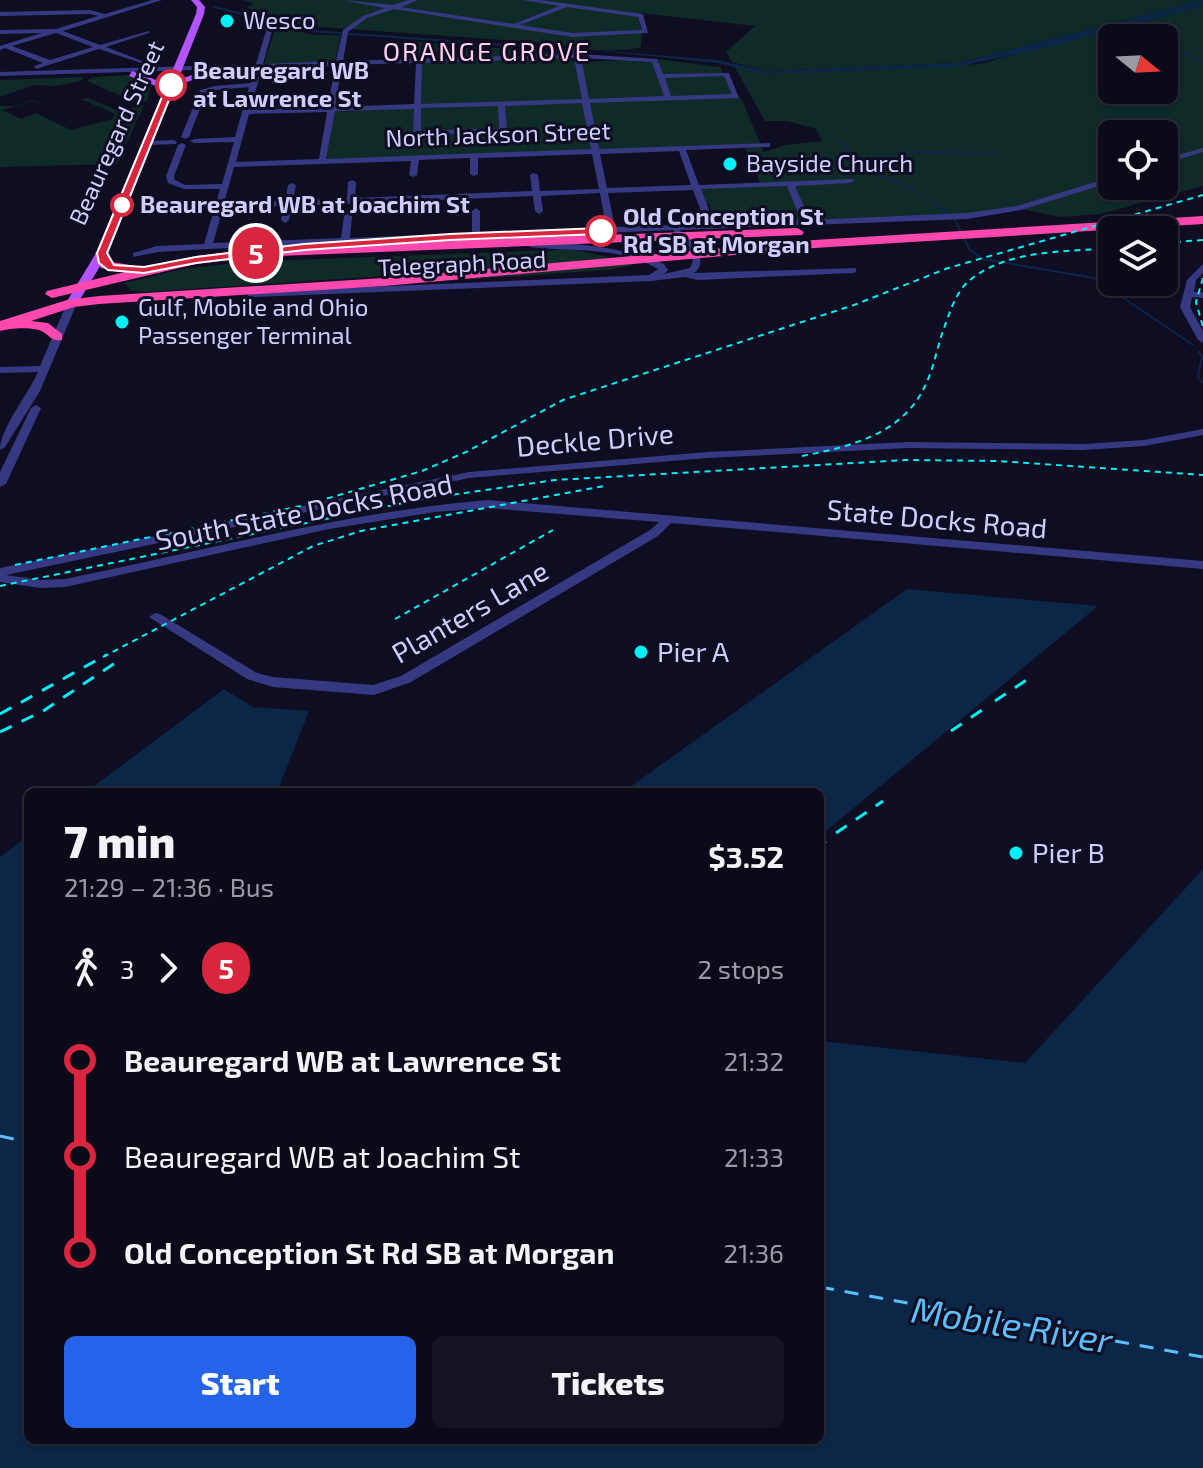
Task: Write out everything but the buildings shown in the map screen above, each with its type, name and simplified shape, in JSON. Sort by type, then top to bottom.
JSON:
[{"type":"highway","points":[[254,253],[739,232],[878,231],[1203,212]]},
{"type":"highway","points":[[224,294],[740,249],[1203,220]]},
{"type":"highway","points":[[0,312],[79,280],[254,253],[450,237]]},
{"type":"highway","points":[[102,253],[104,263],[111,267],[144,270]]},
{"type":"highway","points":[[0,327],[72,303],[101,285],[144,270]]},
{"type":"highway","name":"Telegraph Road","points":[[72,303],[224,294]]},
{"type":"highway","points":[[21,304],[50,301],[72,303]]},
{"type":"highway","points":[[0,327],[36,324],[57,337]]},
{"type":"main road","name":"Beauregard Street","points":[[79,280],[92,274],[153,129],[169,70],[194,12],[186,0]]},
{"type":"main road","name":"Beauregard Street","points":[[169,70],[200,14],[201,7],[195,0]]},
{"type":"main road","points":[[128,72],[166,85],[208,72]]},
{"type":"main road","name":"Beauregard Street","points":[[72,303],[124,169],[166,85]]},
{"type":"main road","points":[[120,208],[119,197],[129,172],[124,169],[132,164],[153,129]]},
{"type":"street","points":[[48,13],[57,0]]},
{"type":"street","points":[[3,47],[159,0]]},
{"type":"street","points":[[345,0],[572,35],[646,32],[641,15],[526,0]]},
{"type":"street","points":[[322,162],[345,32],[359,20],[415,0]]},
{"type":"street","points":[[513,26],[567,6]]},
{"type":"street","points":[[0,14],[125,10]]},
{"type":"street","points":[[90,12],[104,17]]},
{"type":"street","points":[[208,246],[269,31],[266,27]]},
{"type":"street","points":[[30,39],[36,31]]},
{"type":"street","points":[[0,32],[56,31],[138,63],[169,70],[208,72],[259,68]]},
{"type":"street","points":[[0,76],[147,32]]},
{"type":"street","points":[[572,35],[611,231]]},
{"type":"street","points":[[3,47],[67,72]]},
{"type":"street","points":[[0,76],[419,63],[576,54],[594,58],[655,60],[668,98]]},
{"type":"street","points":[[17,73],[128,72],[138,63]]},
{"type":"street","points":[[419,63],[417,133],[503,130],[501,104]]},
{"type":"street","points":[[246,112],[736,96],[727,74],[661,76]]},
{"type":"street","points":[[225,186],[184,187],[171,181],[170,176],[203,92],[254,85]]},
{"type":"street","points":[[147,143],[239,139]]},
{"type":"street","name":"North Jackson Street","points":[[231,165],[767,145]]},
{"type":"street","points":[[682,149],[711,227]]},
{"type":"street","points":[[1178,158],[1203,150]]},
{"type":"street","points":[[532,154],[541,233]]},
{"type":"street","points":[[474,156],[475,195]]},
{"type":"street","points":[[413,198],[415,158]]},
{"type":"street","points":[[351,201],[355,161]]},
{"type":"street","points":[[281,243],[295,163]]},
{"type":"street","points":[[220,206],[850,181]]},
{"type":"street","points":[[136,255],[157,249],[208,246],[967,216],[1018,208],[1098,183]]},
{"type":"street","points":[[790,184],[807,223]]},
{"type":"street","points":[[476,211],[476,236]]},
{"type":"street","points":[[345,240],[348,216]]},
{"type":"street","points":[[685,274],[694,270],[697,264],[690,239],[691,231],[700,227]]},
{"type":"street","points":[[656,229],[678,232],[690,239]]},
{"type":"street","points":[[254,253],[296,255],[523,245],[573,246],[607,250],[661,266],[663,272],[650,278]]},
{"type":"street","points":[[1203,267],[1192,280],[1185,307],[1203,340]]},
{"type":"street","name":"Telegraph Road","points":[[224,294],[650,278],[685,274],[698,277],[853,270]]},
{"type":"street","points":[[1187,294],[1203,295]]},
{"type":"street","name":"Beauregard Street","points":[[0,447],[35,391],[72,303]]},
{"type":"street","points":[[0,370],[44,369]]},
{"type":"street","points":[[0,484],[39,400],[35,391]]},
{"type":"street","points":[[0,435],[24,413]]},
{"type":"street","name":"Deckle Drive","points":[[0,575],[469,475],[707,455],[890,445],[1098,446],[1144,443],[1203,432]]},
{"type":"street","name":"South State Docks Road","points":[[0,575],[40,584],[65,583],[434,507],[488,504],[667,521]]},
{"type":"street","name":"State Docks Road","points":[[667,521],[1203,565]]},
{"type":"street","name":"Planters Lane","points":[[155,617],[252,676],[273,682],[374,690],[406,679],[654,533],[667,521]]},
{"type":"green space","points":[[242,0],[1203,0],[1110,24],[1098,24],[1098,27],[958,63],[766,71],[732,62],[726,52],[755,26],[641,13],[637,16],[642,31],[641,47],[594,50],[547,43],[306,26],[246,8],[254,4]]},
{"type":"green space","points":[[1203,6],[1203,186],[1178,193],[1178,120],[1098,120],[1098,200],[1152,200],[1100,214],[1060,217],[1018,208],[967,216],[733,223],[713,217],[709,204],[699,204],[692,186],[760,183],[745,148],[326,161],[334,111],[420,108],[422,60],[402,61],[405,41],[562,53],[573,62],[657,59],[720,67],[733,94],[741,98],[764,152],[785,145],[822,141],[816,129],[788,121],[765,121],[734,66],[762,74],[979,64],[1098,33],[1098,104],[1178,104],[1178,24],[1133,24]]},
{"type":"green space","points":[[276,26],[313,35],[341,35],[335,62],[264,64]]},
{"type":"green space","points":[[131,75],[149,82],[151,86],[147,101],[135,102],[87,81],[93,77]]},
{"type":"green space","points":[[82,77],[81,81],[55,86],[33,85],[0,97],[0,80]]},
{"type":"green space","points":[[88,98],[119,111],[144,105],[117,164],[0,167],[0,106],[14,106],[33,100],[45,105],[33,101],[2,110],[21,119],[36,113],[71,130],[113,119],[115,114],[82,99]]},
{"type":"green space","points":[[575,250],[632,262],[633,265],[609,270],[398,284],[398,275],[145,292],[132,291],[124,283],[183,269],[243,262]]},
{"type":"water","points":[[1203,0],[1203,6],[1134,24],[1110,24]]},
{"type":"water","points":[[1098,27],[1098,33],[955,67],[762,74],[718,63],[580,49],[718,60],[766,71],[958,63]]},
{"type":"water","points":[[907,589],[1098,606],[824,833],[824,788],[629,788]]},
{"type":"water","points":[[224,689],[253,707],[309,711],[279,788],[91,788]]},
{"type":"water","name":"Mobile River","points":[[24,839],[24,1444],[824,1444],[824,1041],[1025,1063],[1203,869],[1203,1468],[0,1468],[0,857]]},
{"type":"waterway","points":[[214,7],[311,31],[574,50]]},
{"type":"waterway","points":[[1178,52],[1203,62]]},
{"type":"waterway","points":[[839,141],[868,172],[902,183],[950,214]]},
{"type":"waterway","points":[[861,161],[905,152],[996,153]]},
{"type":"waterway","points":[[955,220],[970,250],[983,259],[1094,278],[1193,345]]},
{"type":"waterway","points":[[1199,352],[1202,357],[1198,377],[1203,383]]},
{"type":"ferry route","points":[[0,1136],[24,1141]]},
{"type":"ferry route","points":[[824,1288],[1203,1357]]},
{"type":"railway","points":[[15,565],[301,506],[422,471],[466,452],[563,400],[854,305],[948,268],[1203,195]]},
{"type":"railway","points":[[1178,242],[1203,240]]},
{"type":"railway","points":[[802,456],[856,443],[889,427],[903,416],[925,386],[951,309],[970,280],[1002,262],[1020,257],[1098,249]]},
{"type":"railway","points":[[1203,278],[1196,302],[1203,327]]},
{"type":"railway","points":[[0,586],[423,499],[555,480],[906,460],[998,461],[1203,475]]},
{"type":"railway","points":[[103,657],[313,546],[361,531],[604,486]]},
{"type":"railway","points":[[395,619],[553,530]]},
{"type":"railway","points":[[0,714],[106,655]]},
{"type":"railway","points":[[0,732],[43,711],[115,663]]},
{"type":"railway","points":[[995,701],[1034,675]]},
{"type":"railway","points":[[951,731],[988,706]]},
{"type":"railway","points":[[836,833],[883,801]]},
{"type":"bus line","name":"5","points":[[171,85],[102,253],[104,263],[111,267],[144,270],[196,260],[304,247],[601,231]]},
{"type":"place","name":"Wesco","points":[[227,21]]},
{"type":"place","name":"Beauregard WB at Lawrence St","points":[[171,85]]},
{"type":"place","name":"Bayside Church","points":[[730,164]]},
{"type":"place","name":"Beauregard WB at Joachim St","points":[[122,205]]},
{"type":"place","name":"Old Conception St Rd SB at Morgan","points":[[601,231]]},
{"type":"place","name":"Gulf, Mobile and Ohio Passenger Terminal","points":[[122,322]]},
{"type":"place","name":"Pier A","points":[[641,652]]},
{"type":"place","name":"Pier B","points":[[1016,853]]},
{"type":"district","name":"ORANGE GROVE","points":[[487,52]]}]
